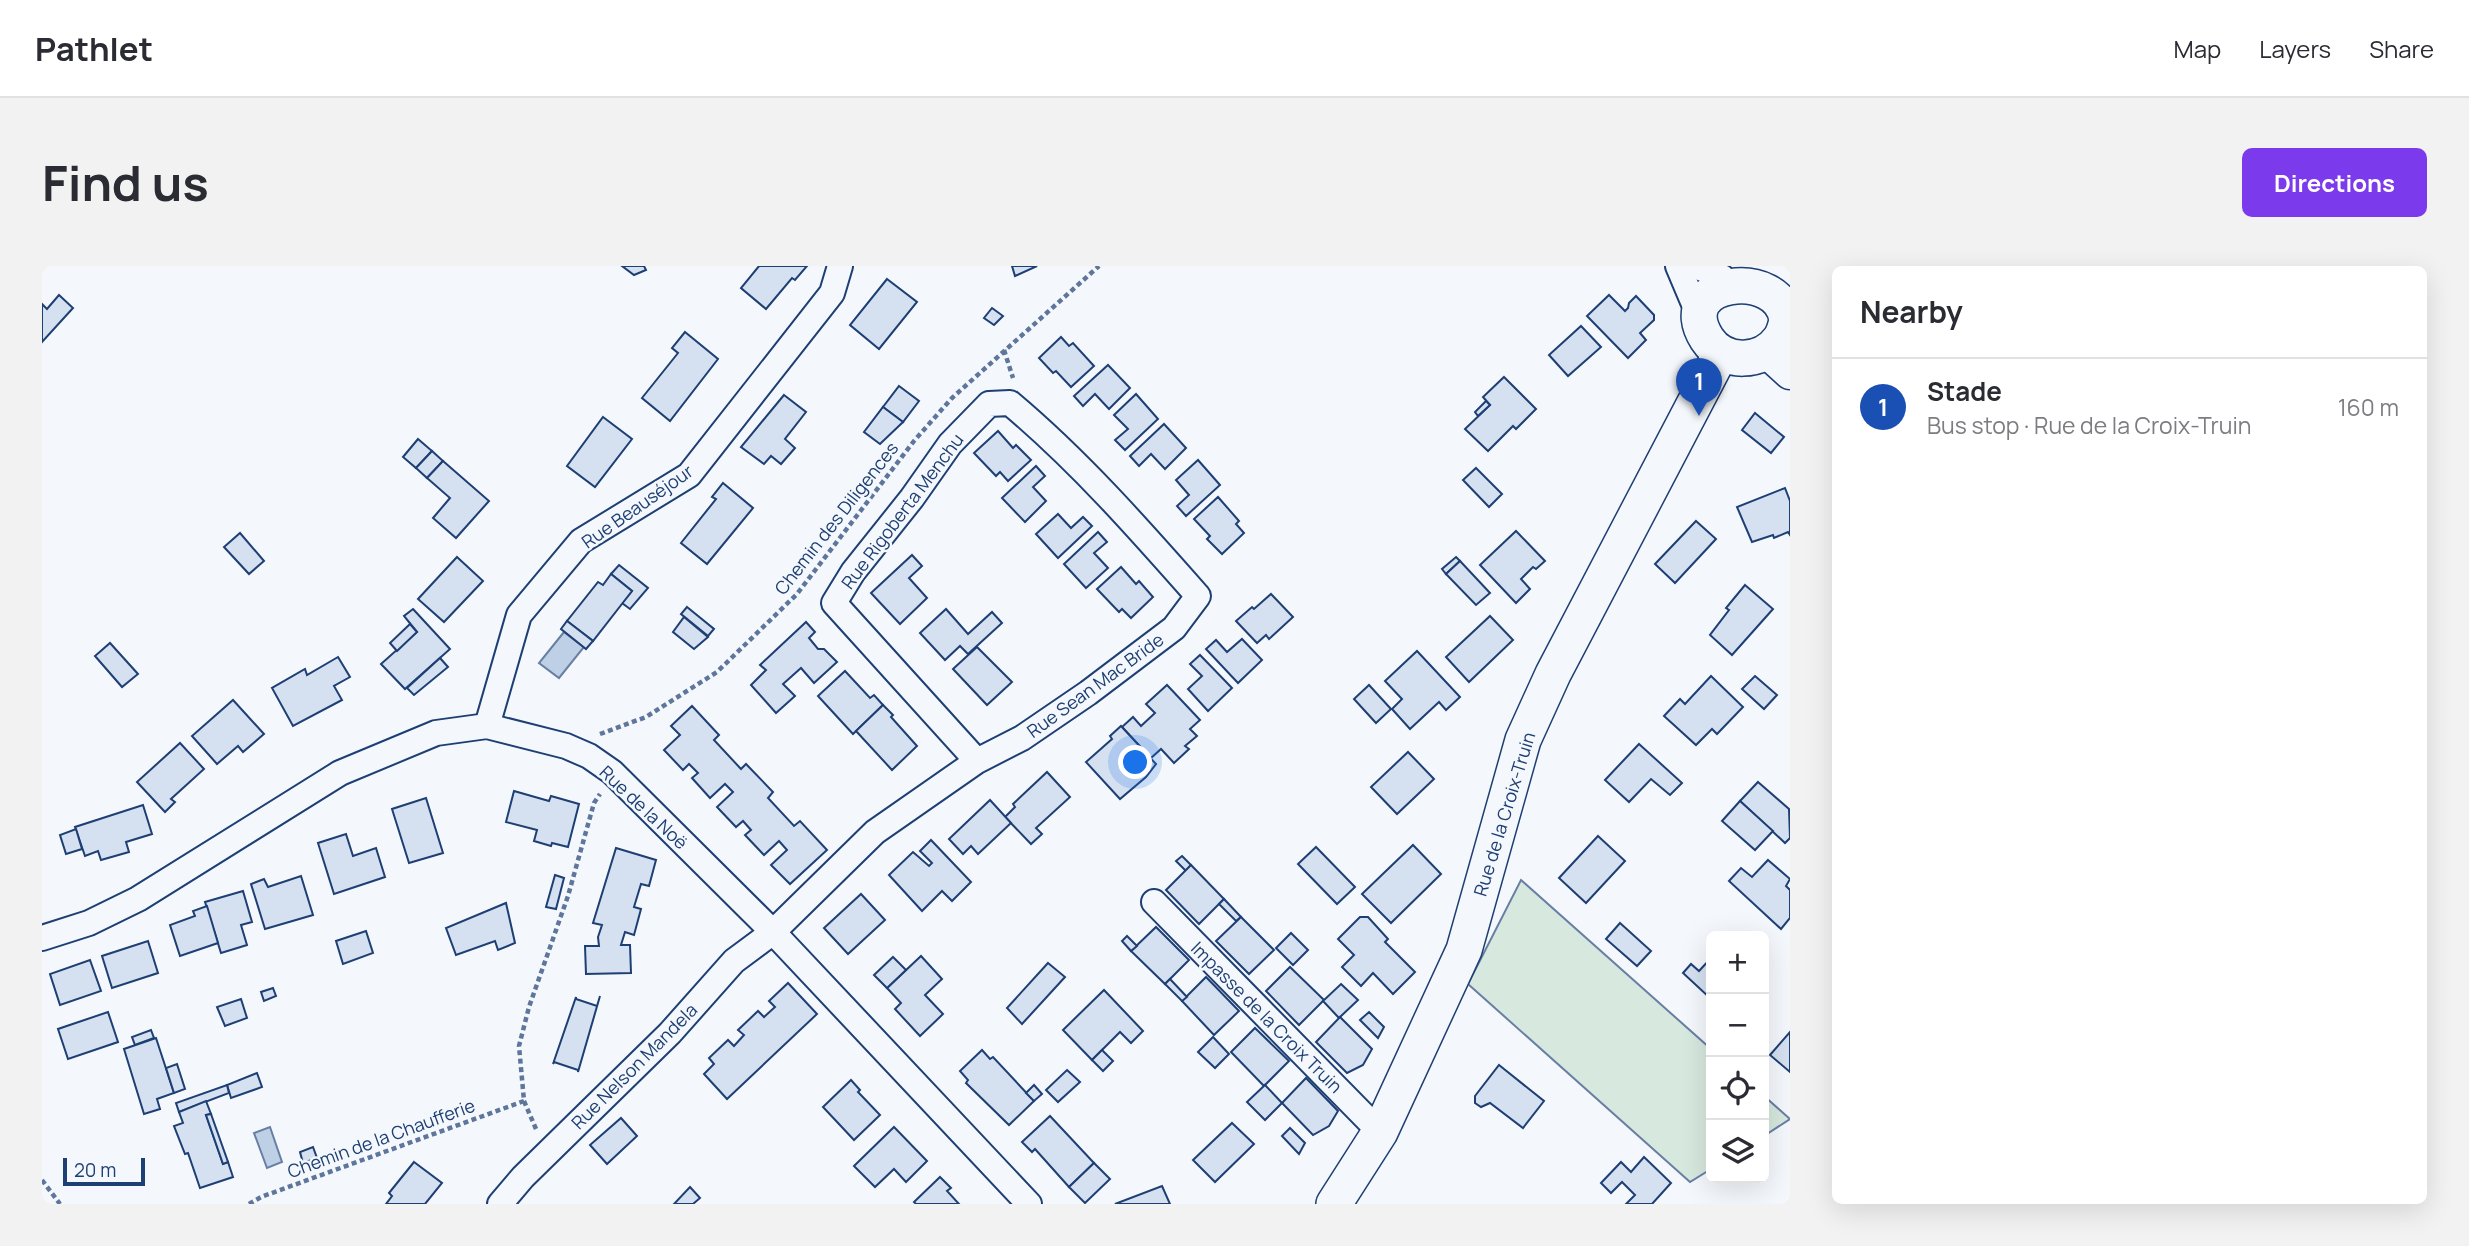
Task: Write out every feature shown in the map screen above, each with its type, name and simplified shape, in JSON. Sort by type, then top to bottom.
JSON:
[{"type":"main road","points":[[1764,271],[1780,292],[1788,314],[1782,335],[1779,363],[1735,358],[1721,353],[1711,345],[1703,332],[1700,318],[1702,300],[1710,287],[1708,272],[1764,271]]},
{"type":"main road","name":"Rue de la Croix-Truin","points":[[1334,1204],[1380,1132],[1464,950],[1523,740],[1553,674],[1721,353]]},
{"type":"street","name":"Rue Beauséjour","points":[[487,726],[519,615],[582,541],[689,474],[832,293],[840,266]]},
{"type":"street","points":[[1678,266],[1700,318]]},
{"type":"street","name":"Rue Rigoberta Menchu","points":[[976,761],[834,603],[853,572],[912,498],[950,444],[989,404],[1010,403]]},
{"type":"street","name":"Rue Sean Mac Bride","points":[[773,932],[875,832],[976,761],[1022,738],[1088,693],[1174,628],[1198,596],[1054,439],[1010,403]]},
{"type":"street","name":"Rue de la Noë","points":[[42,938],[89,923],[138,899],[340,773],[436,733],[487,726],[566,746],[589,756],[612,772],[773,932],[1029,1204]]},
{"type":"street","name":"Impasse de la Croix Truin","points":[[1154,902],[1380,1132]]},
{"type":"street","name":"Rue Nelson Mandela","points":[[500,1204],[670,1033],[734,961],[773,932]]},
{"type":"path","name":"Chemin des Diligences","points":[[566,746],[646,716],[717,672],[797,594],[914,441],[951,398],[1099,266]]},
{"type":"path","points":[[551,1150],[532,1123],[524,1101],[519,1046],[529,1007],[568,897],[594,803],[612,772]]},
{"type":"path","name":"Chemin de la Chaufferie","points":[[249,1204],[295,1184],[524,1101]]},
{"type":"path","points":[[42,1180],[60,1204]]},
{"type":"shaded area","points":[[1521,880],[1706,1045],[1706,1172],[1690,1182],[1468,984]]},
{"type":"shaded area","points":[[1769,1100],[1790,1119],[1769,1133]]},
{"type":"water","points":[[564,632],[584,647],[559,678],[539,663]]},
{"type":"water","points":[[270,1127],[282,1162],[267,1168],[254,1133]]},
{"type":"building","points":[[622,266],[644,266],[646,270],[634,275]]},
{"type":"building","points":[[759,266],[807,266],[795,280],[792,278],[766,309],[741,288]]},
{"type":"building","points":[[1012,266],[1037,266],[1015,276]]},
{"type":"building","points":[[887,279],[917,302],[879,349],[850,325]]},
{"type":"building","points":[[59,295],[73,308],[42,342],[42,304],[47,309]]},
{"type":"building","points":[[1609,295],[1625,311],[1636,296],[1654,315],[1654,320],[1640,333],[1646,340],[1628,358],[1587,316]]},
{"type":"building","points":[[992,308],[1003,316],[994,325],[984,318]]},
{"type":"building","points":[[1581,326],[1601,347],[1568,376],[1549,355]]},
{"type":"building","points":[[685,332],[718,359],[670,421],[642,398],[678,353],[672,348]]},
{"type":"building","points":[[1061,337],[1069,346],[1073,343],[1094,366],[1071,387],[1039,358]]},
{"type":"building","points":[[1108,365],[1130,388],[1109,409],[1095,394],[1083,406],[1074,396]]},
{"type":"building","points":[[1504,377],[1536,409],[1516,429],[1513,426],[1488,451],[1465,429],[1490,405],[1483,397]]},
{"type":"building","points":[[899,386],[919,401],[903,422],[883,407]]},
{"type":"building","points":[[1136,394],[1158,419],[1125,450],[1115,440],[1128,429],[1114,415]]},
{"type":"building","points":[[784,395],[806,412],[785,439],[795,448],[781,464],[771,456],[764,464],[741,447]]},
{"type":"building","points":[[1486,401],[1490,405],[1478,416],[1475,412]]},
{"type":"building","points":[[883,407],[903,422],[880,444],[864,432]]},
{"type":"building","points":[[1755,413],[1784,437],[1771,453],[1742,430]]},
{"type":"building","points":[[603,417],[632,439],[595,487],[567,466]]},
{"type":"building","points":[[1164,424],[1186,448],[1165,469],[1151,454],[1139,466],[1130,456]]},
{"type":"building","points":[[998,431],[1013,448],[1016,445],[1031,460],[1008,481],[1000,472],[996,476],[974,453]]},
{"type":"building","points":[[418,439],[432,451],[416,468],[403,457]]},
{"type":"building","points":[[432,451],[443,461],[427,478],[416,468]]},
{"type":"building","points":[[1198,460],[1220,485],[1186,516],[1177,506],[1189,495],[1176,480]]},
{"type":"building","points":[[443,461],[489,501],[456,538],[433,518],[450,498],[427,478]]},
{"type":"building","points":[[1036,466],[1045,476],[1033,487],[1046,501],[1025,522],[1002,498]]},
{"type":"building","points":[[1476,468],[1502,494],[1489,507],[1463,480]]},
{"type":"building","points":[[723,483],[753,508],[707,564],[681,543],[716,499],[712,497]]},
{"type":"building","points":[[1785,488],[1790,501],[1790,535],[1788,532],[1752,542],[1737,507]]},
{"type":"building","points":[[1218,497],[1239,521],[1236,524],[1244,533],[1222,554],[1207,539],[1210,536],[1194,519]]},
{"type":"building","points":[[1058,514],[1071,528],[1083,517],[1092,526],[1058,558],[1036,534]]},
{"type":"building","points":[[1696,521],[1716,539],[1675,583],[1655,564]]},
{"type":"building","points":[[1516,531],[1545,561],[1536,569],[1533,567],[1521,579],[1530,589],[1516,603],[1480,565]]},
{"type":"building","points":[[1098,532],[1107,542],[1094,553],[1108,568],[1086,588],[1064,564]]},
{"type":"building","points":[[240,533],[264,561],[249,574],[224,547]]},
{"type":"building","points":[[912,555],[922,566],[909,578],[927,598],[900,624],[871,593]]},
{"type":"building","points":[[457,557],[483,581],[444,622],[418,599]]},
{"type":"building","points":[[1456,557],[1460,561],[1446,574],[1442,569]]},
{"type":"building","points":[[1460,561],[1490,593],[1476,605],[1446,574]]},
{"type":"building","points":[[619,565],[648,588],[630,609],[622,603],[632,591],[611,574]]},
{"type":"building","points":[[1121,567],[1136,584],[1139,581],[1153,597],[1131,618],[1122,609],[1119,612],[1097,589]]},
{"type":"building","points":[[611,574],[632,591],[593,641],[567,621],[598,582],[603,585]]},
{"type":"building","points":[[1745,585],[1773,609],[1732,655],[1710,635],[1729,610],[1726,608]]},
{"type":"building","points":[[1271,594],[1293,617],[1269,639],[1266,635],[1257,643],[1236,621]]},
{"type":"building","points":[[687,607],[714,629],[708,636],[681,614]]},
{"type":"building","points":[[413,609],[450,649],[405,689],[381,664],[417,632],[404,616]]},
{"type":"building","points":[[946,609],[968,634],[992,612],[1002,623],[968,654],[960,646],[945,660],[920,633]]},
{"type":"building","points":[[1490,616],[1513,640],[1469,682],[1446,657]]},
{"type":"building","points":[[684,617],[708,637],[694,649],[673,632]]},
{"type":"building","points":[[567,621],[593,641],[586,649],[561,629]]},
{"type":"building","points":[[806,622],[815,632],[809,638],[818,649],[824,649],[837,662],[814,683],[801,668],[783,684],[795,696],[776,713],[751,685],[766,670],[760,665]]},
{"type":"building","points":[[410,624],[417,632],[397,651],[390,643]]},
{"type":"building","points":[[1242,639],[1262,660],[1238,683],[1206,649],[1216,640],[1227,652]]},
{"type":"building","points":[[110,643],[138,674],[122,687],[95,656]]},
{"type":"building","points":[[977,647],[1012,682],[987,705],[953,669]]},
{"type":"building","points":[[1417,651],[1460,697],[1446,710],[1439,702],[1410,729],[1392,709],[1402,699],[1385,681]]},
{"type":"building","points":[[1200,655],[1232,688],[1208,711],[1188,689],[1202,676],[1190,664]]},
{"type":"building","points":[[338,657],[350,677],[334,686],[342,700],[293,726],[272,688],[305,669],[307,675]]},
{"type":"building","points":[[440,658],[448,667],[414,695],[407,688]]},
{"type":"building","points":[[845,671],[870,698],[874,695],[883,705],[853,734],[818,696]]},
{"type":"building","points":[[1711,676],[1743,707],[1717,734],[1712,729],[1696,745],[1664,716],[1680,699],[1685,704]]},
{"type":"building","points":[[1755,676],[1777,695],[1764,709],[1742,689]]},
{"type":"building","points":[[1167,685],[1200,720],[1190,729],[1197,736],[1185,746],[1189,749],[1174,763],[1161,749],[1151,758],[1122,727],[1133,717],[1141,726],[1155,713],[1146,704]]},
{"type":"building","points":[[1369,685],[1391,709],[1376,723],[1354,699]]},
{"type":"building","points":[[233,700],[264,734],[243,752],[238,746],[217,764],[192,736]]},
{"type":"building","points":[[883,705],[917,746],[892,770],[856,731]]},
{"type":"building","points":[[692,706],[719,735],[714,740],[741,769],[746,764],[773,792],[768,798],[794,826],[800,821],[827,850],[790,884],[771,865],[787,850],[779,841],[764,855],[745,835],[751,830],[743,821],[736,827],[717,807],[733,792],[725,784],[710,798],[692,778],[698,773],[689,764],[683,770],[664,750],[680,735],[671,726]]},
{"type":"building","points":[[1121,726],[1156,764],[1146,777],[1120,799],[1086,762],[1112,739],[1110,736]]},
{"type":"building","points":[[180,743],[204,769],[171,799],[175,802],[165,812],[137,782]]},
{"type":"building","points":[[1639,744],[1682,783],[1670,795],[1651,779],[1629,802],[1605,780]]},
{"type":"building","points":[[1408,752],[1434,779],[1397,814],[1371,787]]},
{"type":"building","points":[[1047,772],[1070,797],[1036,828],[1042,834],[1031,844],[1005,817],[1015,807],[1013,804]]},
{"type":"building","points":[[1758,782],[1789,809],[1790,838],[1785,843],[1740,801]]},
{"type":"building","points":[[514,791],[549,801],[551,796],[579,804],[568,847],[534,841],[537,830],[506,822]]},
{"type":"building","points":[[426,798],[443,853],[409,863],[392,809]]},
{"type":"building","points":[[990,800],[1011,823],[978,854],[971,846],[963,854],[949,839]]},
{"type":"building","points":[[1740,801],[1773,831],[1755,850],[1722,821]]},
{"type":"building","points":[[143,805],[152,834],[126,842],[129,852],[101,860],[98,851],[85,856],[75,827]]},
{"type":"building","points":[[76,829],[82,849],[66,854],[60,835]]},
{"type":"building","points":[[346,834],[353,856],[376,848],[385,877],[334,894],[318,843]]},
{"type":"building","points":[[1598,836],[1625,861],[1586,903],[1559,878]]},
{"type":"building","points":[[931,840],[971,882],[952,901],[942,891],[922,911],[889,875],[913,852],[929,866],[932,863],[920,851]]},
{"type":"building","points":[[1413,845],[1441,874],[1391,923],[1362,894]]},
{"type":"building","points":[[1316,847],[1355,887],[1337,904],[1298,864]]},
{"type":"building","points":[[616,848],[656,860],[649,886],[641,884],[634,907],[641,909],[634,935],[625,932],[621,945],[630,945],[631,973],[586,974],[585,946],[599,946],[598,937],[602,925],[593,923]]},
{"type":"building","points":[[1182,856],[1191,865],[1186,871],[1176,861]]},
{"type":"building","points":[[1768,860],[1790,879],[1786,886],[1790,890],[1790,918],[1781,929],[1729,881],[1741,868],[1752,877]]},
{"type":"building","points":[[1191,865],[1224,899],[1199,924],[1166,890]]},
{"type":"building","points":[[555,875],[564,878],[556,909],[546,907]]},
{"type":"building","points":[[301,876],[313,915],[265,929],[251,884],[264,879],[268,887]]},
{"type":"building","points":[[243,891],[252,922],[241,925],[247,945],[221,953],[205,902]]},
{"type":"building","points":[[861,894],[885,920],[848,954],[824,928]]},
{"type":"building","points":[[1224,899],[1241,917],[1236,921],[1219,904]]},
{"type":"building","points":[[506,903],[515,943],[498,950],[495,941],[456,955],[446,928]]},
{"type":"building","points":[[207,906],[218,943],[180,956],[170,925],[195,916],[193,911]]},
{"type":"building","points":[[1241,917],[1274,950],[1249,974],[1216,941]]},
{"type":"building","points":[[1360,917],[1368,917],[1388,939],[1385,942],[1415,972],[1393,994],[1373,973],[1361,986],[1342,967],[1354,955],[1338,939]]},
{"type":"building","points":[[1620,923],[1651,951],[1637,966],[1606,939]]},
{"type":"building","points":[[1156,927],[1189,960],[1165,984],[1131,951]]},
{"type":"building","points":[[366,931],[373,953],[343,964],[336,941]]},
{"type":"building","points":[[1291,933],[1308,950],[1293,965],[1276,948]]},
{"type":"building","points":[[1127,936],[1137,946],[1131,951],[1122,941]]},
{"type":"building","points":[[148,941],[158,973],[112,988],[102,956]]},
{"type":"building","points":[[921,956],[942,979],[925,995],[943,1014],[920,1036],[895,1009],[901,1003],[887,988]]},
{"type":"building","points":[[893,957],[906,970],[887,988],[874,975]]},
{"type":"building","points":[[90,960],[101,991],[60,1005],[50,974]]},
{"type":"building","points":[[1048,963],[1065,977],[1022,1024],[1007,1008]]},
{"type":"building","points":[[1706,963],[1706,994],[1683,973],[1691,964],[1699,971]]},
{"type":"building","points":[[1290,967],[1324,1000],[1299,1025],[1266,991]]},
{"type":"building","points":[[1206,977],[1239,1011],[1214,1035],[1182,1001]]},
{"type":"building","points":[[1170,979],[1187,997],[1182,1001],[1165,984]]},
{"type":"building","points":[[788,983],[817,1014],[727,1099],[704,1074],[714,1064],[709,1058],[728,1040],[734,1046],[744,1035],[738,1030],[758,1011],[764,1017],[775,1007],[769,1001]]},
{"type":"building","points":[[1341,984],[1358,1000],[1339,1018],[1323,1001]]},
{"type":"building","points":[[273,988],[276,996],[264,1001],[261,992]]},
{"type":"building","points":[[1104,990],[1143,1031],[1131,1043],[1120,1032],[1092,1060],[1063,1030]]},
{"type":"building","points":[[600,996],[578,1072],[554,1062],[553,1064],[576,997],[597,1006]]},
{"type":"building","points":[[241,999],[247,1018],[225,1026],[217,1007]]},
{"type":"building","points":[[108,1012],[118,1042],[68,1059],[58,1029]]},
{"type":"building","points":[[1369,1012],[1384,1027],[1378,1038],[1360,1020]]},
{"type":"building","points":[[1340,1017],[1372,1049],[1363,1065],[1347,1073],[1316,1042]]},
{"type":"building","points":[[1255,1028],[1289,1061],[1264,1086],[1231,1052]]},
{"type":"building","points":[[151,1030],[154,1038],[135,1045],[132,1037]]},
{"type":"building","points":[[1790,1032],[1790,1072],[1770,1055]]},
{"type":"building","points":[[1213,1037],[1229,1054],[1215,1068],[1198,1052]]},
{"type":"building","points":[[156,1038],[174,1093],[157,1099],[160,1109],[144,1114],[124,1049]]},
{"type":"building","points":[[982,1050],[990,1059],[993,1057],[1034,1101],[1009,1125],[966,1083],[968,1080],[960,1071]]},
{"type":"building","points":[[1102,1050],[1113,1061],[1103,1071],[1092,1060]]},
{"type":"building","points":[[177,1064],[185,1089],[174,1093],[166,1068]]},
{"type":"building","points":[[1499,1065],[1544,1101],[1523,1128],[1490,1103],[1481,1107],[1475,1103],[1475,1096]]},
{"type":"building","points":[[1067,1070],[1080,1082],[1058,1102],[1046,1090]]},
{"type":"building","points":[[257,1073],[262,1087],[231,1098],[227,1085]]},
{"type":"building","points":[[1306,1078],[1338,1111],[1329,1126],[1313,1135],[1282,1103]]},
{"type":"building","points":[[851,1080],[860,1090],[858,1092],[880,1115],[854,1140],[823,1107]]},
{"type":"building","points":[[227,1085],[229,1093],[179,1112],[176,1103]]},
{"type":"building","points":[[1034,1085],[1042,1094],[1034,1101],[1026,1093]]},
{"type":"building","points":[[1265,1085],[1282,1103],[1265,1120],[1247,1102]]},
{"type":"building","points":[[206,1101],[211,1114],[206,1115],[223,1164],[228,1162],[233,1177],[200,1188],[188,1153],[185,1154],[174,1126],[183,1123],[179,1112]]},
{"type":"building","points":[[211,1114],[228,1162],[223,1164],[206,1115]]},
{"type":"building","points":[[1050,1116],[1094,1163],[1069,1187],[1035,1149],[1032,1152],[1022,1142]]},
{"type":"building","points":[[621,1118],[637,1136],[607,1164],[590,1145]]},
{"type":"building","points":[[1232,1123],[1254,1144],[1215,1182],[1193,1160]]},
{"type":"building","points":[[894,1127],[927,1161],[906,1182],[894,1169],[875,1187],[854,1166]]},
{"type":"building","points":[[1290,1128],[1305,1143],[1299,1154],[1282,1136]]},
{"type":"building","points":[[313,1147],[317,1158],[303,1163],[300,1152]]},
{"type":"building","points":[[1644,1157],[1671,1183],[1652,1204],[1626,1204],[1635,1195],[1622,1182],[1611,1193],[1601,1183],[1621,1162],[1631,1172]]},
{"type":"building","points":[[414,1162],[442,1183],[425,1204],[386,1204],[392,1196],[389,1193]]},
{"type":"building","points":[[1094,1163],[1110,1179],[1085,1203],[1069,1187]]},
{"type":"building","points":[[940,1177],[951,1188],[947,1191],[959,1204],[916,1204],[914,1202]]},
{"type":"building","points":[[1162,1186],[1170,1204],[1115,1204]]},
{"type":"building","points":[[690,1187],[700,1198],[693,1204],[674,1204]]},
{"type":"place","name":"Stade","points":[[1699,416]]}]
